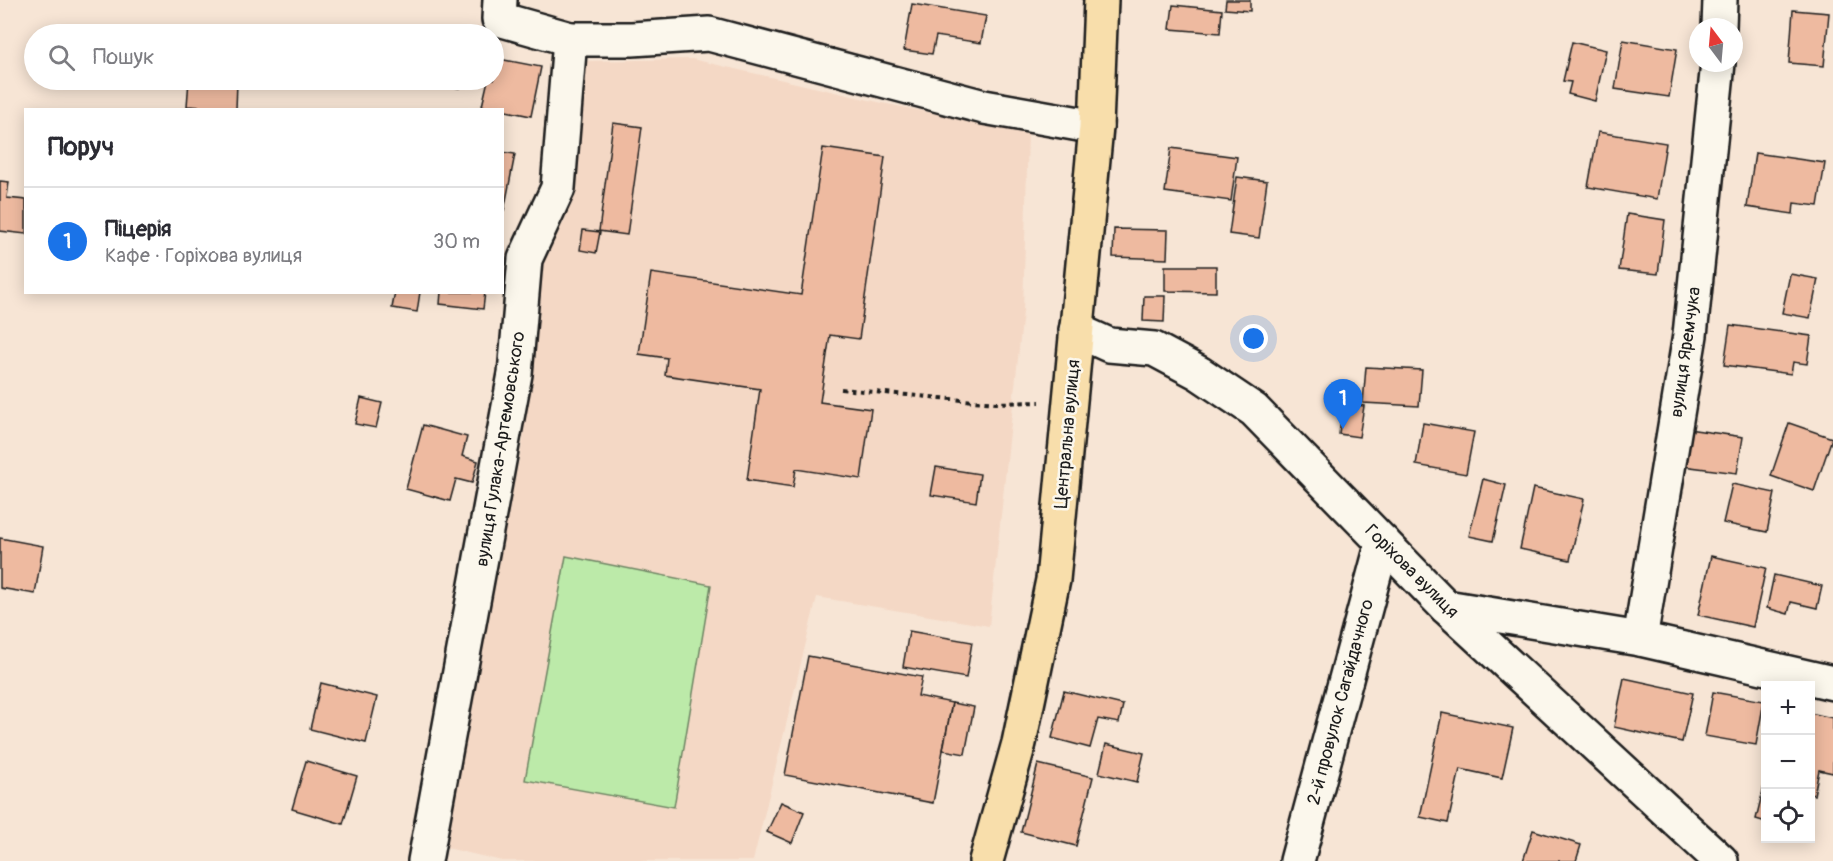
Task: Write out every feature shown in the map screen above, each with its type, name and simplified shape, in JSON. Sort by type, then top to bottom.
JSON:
[{"type":"main road","name":"Центральна вулиця","points":[[986,861],[1019,742],[1053,580],[1096,127],[1101,0]]},
{"type":"street","points":[[500,0],[499,18],[570,39],[632,39],[709,34],[984,107],[1096,127]]},
{"type":"street","points":[[1719,18],[1720,0]]},
{"type":"street","name":"вулиця Гулака-Артемовського","points":[[425,861],[515,374],[525,259],[558,188],[570,39]]},
{"type":"street","name":"вулиця Яремчука","points":[[1640,639],[1690,335],[1717,72]]},
{"type":"street","name":"Горіхова вулиця","points":[[1076,330],[1109,345],[1154,349],[1199,373],[1254,410],[1446,607],[1721,861]]},
{"type":"street","name":"2-й провулок Сагайдачного","points":[[1297,861],[1383,542]]},
{"type":"street","points":[[1446,607],[1640,639],[1833,683]]},
{"type":"path","points":[[841,389],[996,403],[1071,402]]},
{"type":"shaded area","points":[[692,59],[882,103],[1028,132],[1023,312],[989,626],[817,597],[753,861],[502,861],[439,846],[523,440],[538,266],[565,220],[585,61]]},
{"type":"green space","points":[[566,556],[711,585],[674,807],[525,780]]},
{"type":"building","points":[[1226,0],[1250,0],[1250,11],[1225,9]]},
{"type":"building","points":[[912,4],[986,16],[981,43],[936,36],[932,54],[904,50]]},
{"type":"building","points":[[1173,5],[1222,10],[1220,33],[1170,29]]},
{"type":"building","points":[[1793,10],[1829,13],[1824,66],[1789,63]]},
{"type":"building","points":[[1623,40],[1677,49],[1669,97],[1615,89]]},
{"type":"building","points":[[1572,42],[1606,50],[1595,101],[1568,94],[1571,82],[1563,81]]},
{"type":"building","points":[[504,60],[541,67],[531,116],[504,110],[504,108],[482,106],[486,90],[504,90]]},
{"type":"building","points":[[188,90],[237,90],[236,108],[187,106]]},
{"type":"building","points":[[613,123],[642,127],[627,235],[599,231]]},
{"type":"building","points":[[1598,132],[1666,143],[1657,199],[1588,187]]},
{"type":"building","points":[[823,148],[885,157],[859,339],[830,335],[820,402],[871,409],[861,479],[796,469],[793,487],[747,480],[760,389],[665,375],[667,358],[639,354],[651,273],[801,295]]},
{"type":"building","points":[[1171,148],[1237,157],[1231,201],[1165,192]]},
{"type":"building","points":[[504,152],[515,154],[504,211]]},
{"type":"building","points":[[1755,153],[1825,163],[1818,206],[1794,203],[1793,214],[1747,207]]},
{"type":"building","points":[[1237,177],[1267,181],[1259,238],[1229,234]]},
{"type":"building","points":[[0,181],[9,182],[7,198],[24,200],[24,234],[0,231]]},
{"type":"building","points":[[1627,214],[1665,220],[1658,274],[1619,270]]},
{"type":"building","points":[[1114,229],[1168,230],[1167,259],[1113,257]]},
{"type":"building","points":[[583,230],[600,232],[596,253],[580,250]]},
{"type":"building","points":[[1165,266],[1216,266],[1216,292],[1165,291]]},
{"type":"building","points":[[1790,274],[1818,279],[1810,318],[1782,313]]},
{"type":"building","points":[[395,294],[420,294],[417,312],[392,308]]},
{"type":"building","points":[[441,294],[485,294],[483,309],[440,304]]},
{"type":"building","points":[[1144,296],[1165,296],[1164,322],[1143,321]]},
{"type":"building","points":[[1730,325],[1811,336],[1807,364],[1793,362],[1791,374],[1724,365]]},
{"type":"building","points":[[1366,367],[1422,370],[1419,406],[1363,403]]},
{"type":"building","points":[[361,398],[382,403],[376,428],[355,424]]},
{"type":"building","points":[[1343,403],[1364,406],[1359,437],[1339,434]]},
{"type":"building","points":[[1423,423],[1474,432],[1466,474],[1416,465]]},
{"type":"building","points":[[1789,423],[1832,438],[1814,491],[1771,476]]},
{"type":"building","points":[[423,425],[467,437],[462,456],[478,461],[472,483],[456,479],[450,501],[406,489]]},
{"type":"building","points":[[1688,429],[1743,437],[1737,473],[1683,466]]},
{"type":"building","points":[[936,467],[980,474],[976,502],[931,495]]},
{"type":"building","points":[[1483,479],[1506,485],[1493,541],[1469,536]]},
{"type":"building","points":[[1732,484],[1775,493],[1767,532],[1723,523]]},
{"type":"building","points":[[1533,488],[1584,499],[1570,560],[1520,549]]},
{"type":"building","points":[[0,538],[43,546],[35,594],[0,588]]},
{"type":"building","points":[[1711,556],[1766,568],[1753,627],[1698,615]]},
{"type":"building","points":[[1774,575],[1822,586],[1817,608],[1791,602],[1788,614],[1767,608]]},
{"type":"building","points":[[909,631],[972,642],[966,678],[903,667]]},
{"type":"building","points":[[808,656],[922,677],[918,696],[952,703],[933,803],[785,775]]},
{"type":"building","points":[[1624,678],[1693,693],[1682,742],[1614,727]]},
{"type":"building","points":[[321,683],[377,697],[366,743],[310,729]]},
{"type":"building","points":[[1064,691],[1123,705],[1119,723],[1098,719],[1090,748],[1052,738]]},
{"type":"building","points":[[1713,692],[1761,700],[1761,718],[1756,745],[1705,736]]},
{"type":"building","points":[[952,703],[974,707],[965,754],[943,750]]},
{"type":"building","points":[[1442,713],[1513,728],[1502,778],[1460,769],[1448,823],[1420,817]]},
{"type":"building","points":[[1815,714],[1833,718],[1833,773],[1819,770],[1815,790]]},
{"type":"building","points":[[1106,744],[1144,753],[1137,782],[1099,773]]},
{"type":"building","points":[[306,761],[357,776],[343,824],[292,809]]},
{"type":"building","points":[[1038,764],[1093,777],[1076,846],[1021,832]]},
{"type":"building","points":[[1761,798],[1761,820],[1756,819]]},
{"type":"building","points":[[781,802],[804,812],[792,843],[767,832]]},
{"type":"building","points":[[1533,830],[1581,845],[1576,861],[1523,861]]},
{"type":"place","name":"Піцерія","points":[[1343,429]]}]
